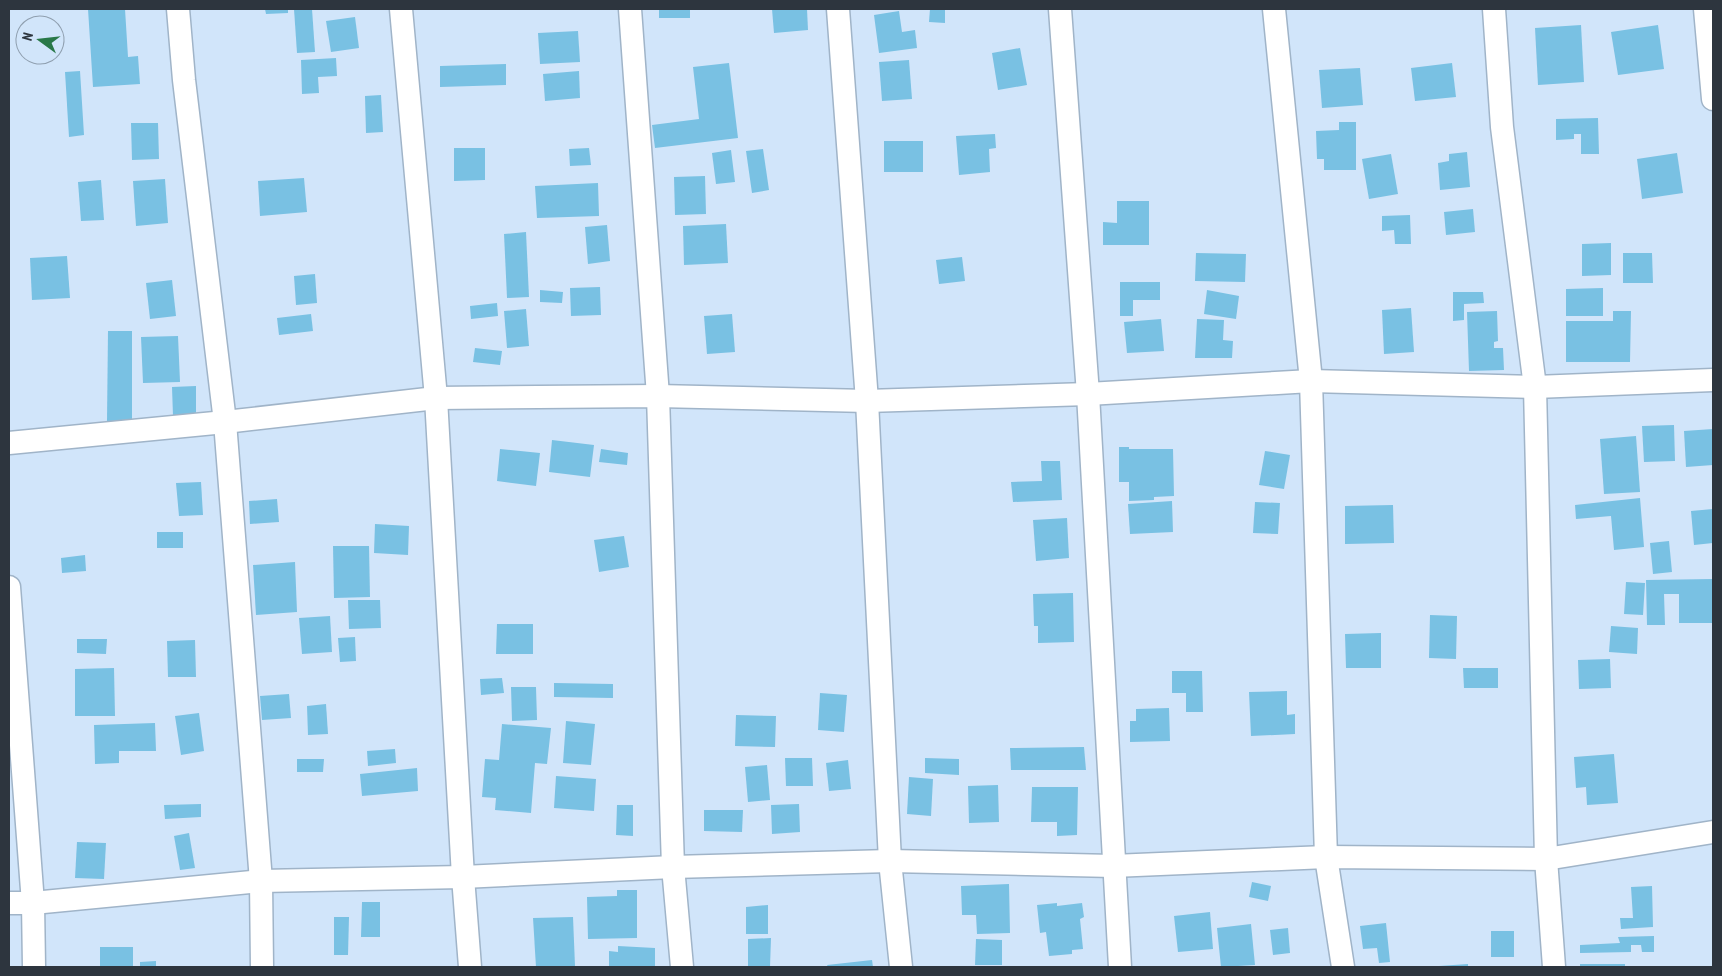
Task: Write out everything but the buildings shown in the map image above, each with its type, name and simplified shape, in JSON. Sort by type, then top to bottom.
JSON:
[{"type":"street","points":[[178,9],[184,80],[225,422],[261,881],[262,967]]},
{"type":"street","points":[[402,9],[436,398],[463,877],[470,967]]},
{"type":"street","points":[[630,9],[658,396],[673,867],[682,967]]},
{"type":"street","points":[[838,9],[867,401],[890,861],[901,967]]},
{"type":"street","points":[[1060,9],[1088,394],[1120,967]]},
{"type":"street","points":[[1274,9],[1311,381],[1326,858],[1343,967]]},
{"type":"street","points":[[1494,9],[1502,127],[1535,386],[1546,859],[1554,967]]},
{"type":"street","points":[[1705,9],[1713,99]]},
{"type":"street","points":[[9,443],[225,422],[436,398],[658,396],[867,401],[1088,394],[1311,381],[1535,386],[1713,380]]},
{"type":"street","points":[[9,587],[33,902],[34,967]]},
{"type":"street","points":[[9,903],[261,881],[463,877],[673,867],[890,861],[1113,866],[1326,858],[1546,859],[1713,832]]}]
